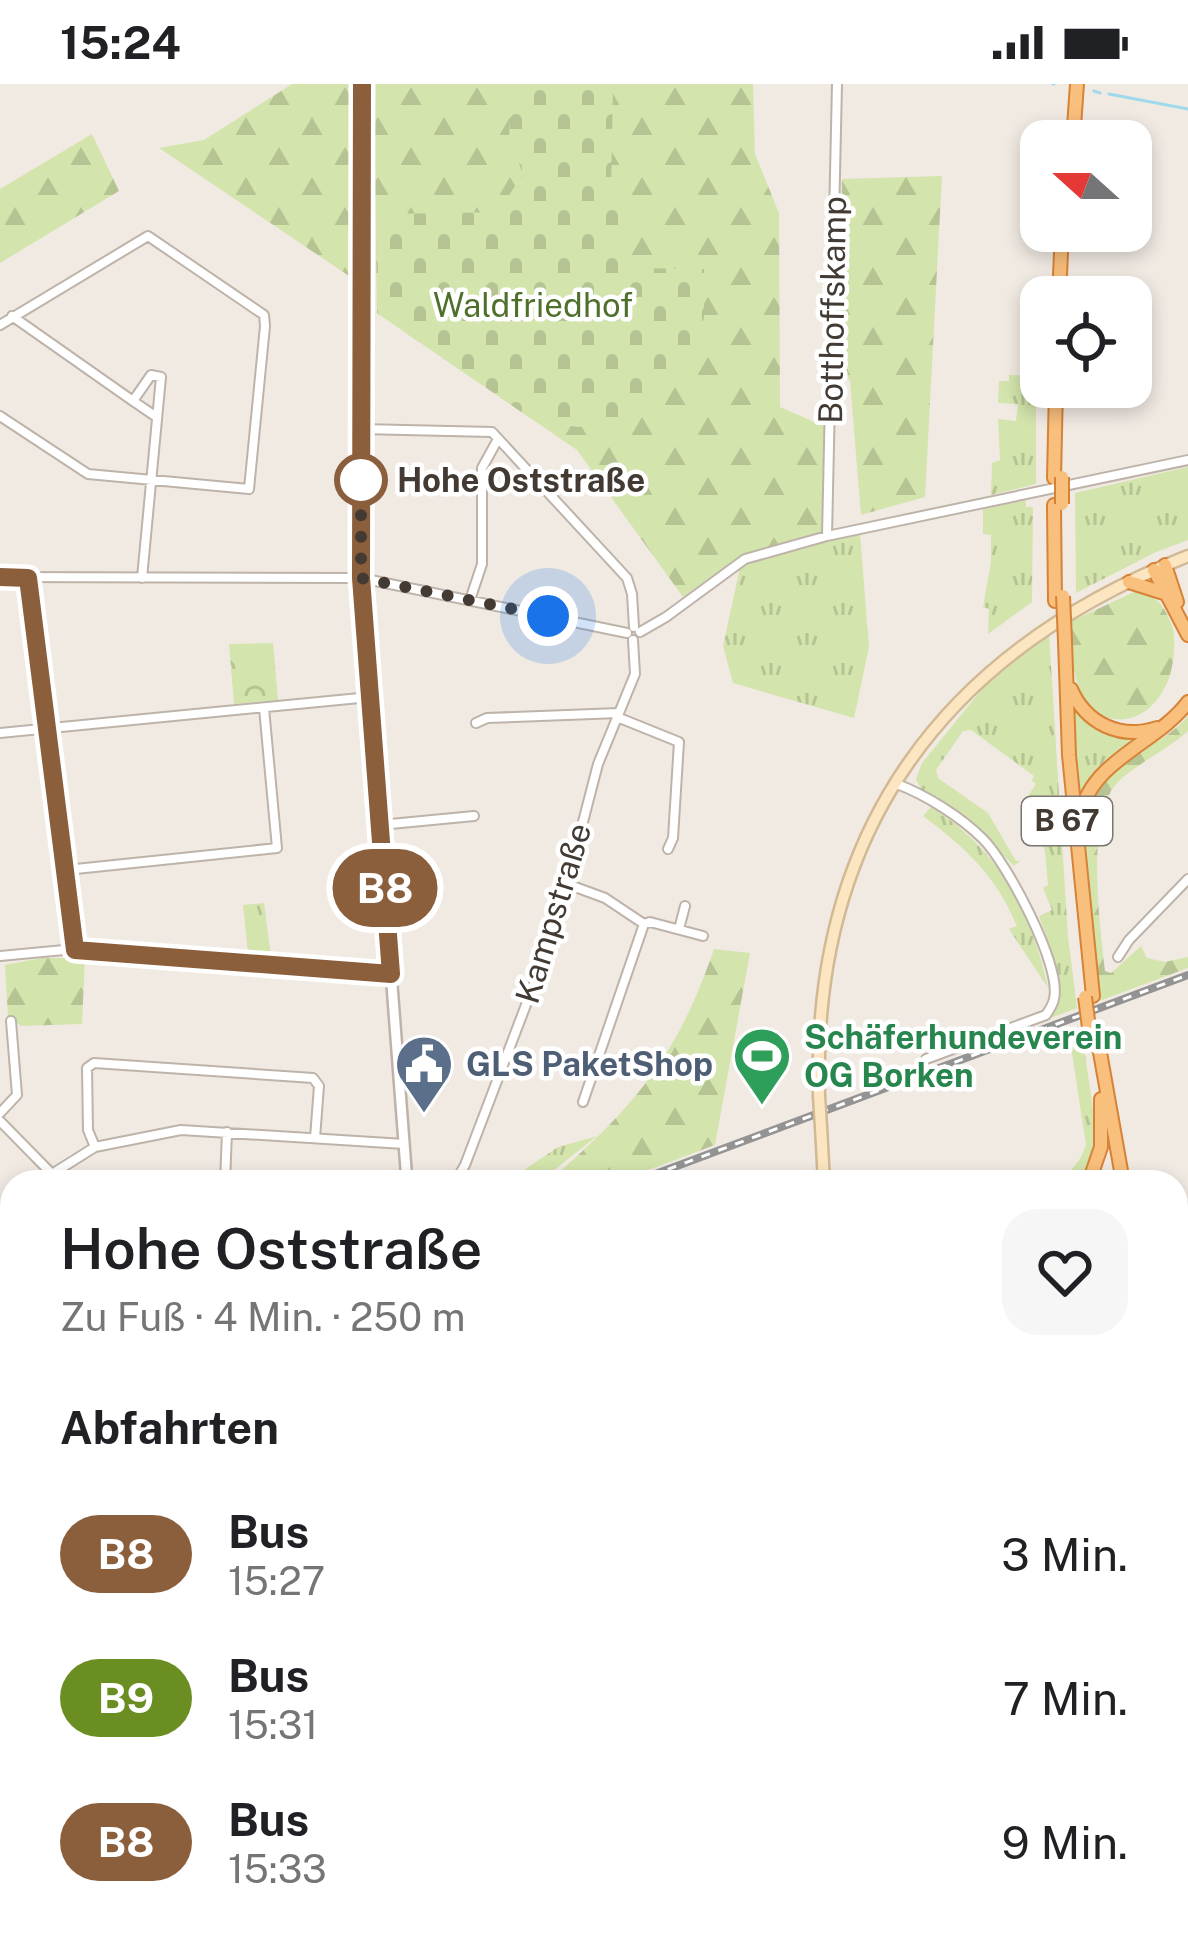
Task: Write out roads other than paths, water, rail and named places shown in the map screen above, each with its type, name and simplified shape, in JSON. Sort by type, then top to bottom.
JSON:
[{"type":"highway","points":[[1070,120],[1073,84]]},
{"type":"highway","name":"B 67","points":[[1060,408],[1061,643],[1089,997]]},
{"type":"highway","points":[[1160,567],[1188,635]]},
{"type":"highway","points":[[1160,567],[1175,590],[1179,615]]},
{"type":"highway","points":[[1130,582],[1168,595]]},
{"type":"highway","points":[[1061,643],[1071,689],[1087,714],[1110,729],[1129,733],[1169,724]]},
{"type":"highway","name":"B 67","points":[[1061,643],[1061,754],[1101,1099],[1118,1170]]},
{"type":"highway","points":[[1078,855],[1080,814],[1093,784],[1130,750],[1169,724],[1188,702]]},
{"type":"highway","name":"B 67","points":[[1094,1042],[1119,1170]]},
{"type":"highway","points":[[1093,1170],[1099,1157],[1101,1099]]},
{"type":"main road","points":[[823,1170],[820,1018],[833,929],[854,865],[895,783],[940,722],[996,665],[1072,610],[1188,556]]},
{"type":"street","points":[[362,84],[361,578],[405,1170]]},
{"type":"street","name":"Botthoffskamp","points":[[827,536],[837,84]]},
{"type":"street","points":[[0,325],[148,236],[264,315],[249,489],[88,474],[0,416]]},
{"type":"street","points":[[13,316],[155,416]]},
{"type":"street","points":[[133,401],[151,376],[160,376],[142,578]]},
{"type":"street","points":[[361,429],[484,429],[627,578],[633,633]]},
{"type":"street","points":[[470,600],[482,564],[482,468],[498,440]]},
{"type":"street","points":[[0,577],[361,578],[633,633],[666,617],[745,559],[827,536],[1188,460]]},
{"type":"street","points":[[28,578],[75,950]]},
{"type":"street","name":"Kampstraße","points":[[462,1170],[556,926],[598,764],[635,674],[633,633]]},
{"type":"street","points":[[0,733],[370,697]]},
{"type":"street","points":[[66,871],[277,848],[264,708]]},
{"type":"street","points":[[476,723],[487,718],[618,715],[679,742],[673,838],[668,849]]},
{"type":"street","points":[[895,783],[920,794],[980,836],[1002,862],[1054,977],[1054,999],[1046,1015],[926,1059]]},
{"type":"street","points":[[380,826],[474,816]]},
{"type":"street","points":[[1118,957],[1188,879]]},
{"type":"street","points":[[567,884],[605,898],[644,924]]},
{"type":"street","points":[[679,929],[685,905]]},
{"type":"street","points":[[644,924],[703,936]]},
{"type":"street","points":[[584,1102],[644,924]]},
{"type":"street","points":[[0,956],[75,950],[391,974]]},
{"type":"street","points":[[11,1021],[17,1095],[0,1117],[48,1170]]},
{"type":"street","points":[[95,1147],[88,1130],[87,1068],[94,1063],[316,1080],[315,1138]]},
{"type":"street","points":[[58,1170],[95,1147],[181,1130],[404,1144]]},
{"type":"street","points":[[225,1170],[227,1132]]},
{"type":"waterway","points":[[1094,91],[1100,93]]},
{"type":"waterway","points":[[1109,94],[1188,109]]},
{"type":"railway","points":[[666,1170],[1188,975]]},
{"type":"place","name":"Hohe Oststraße","points":[[361,480]]},
{"type":"place","name":"Schäferhundeverein OG Borken","points":[[762,1107]]},
{"type":"place","name":"GLS PaketShop","points":[[424,1115]]},
{"type":"park label","name":"Waldfriedhof","points":[[533,305]]}]
